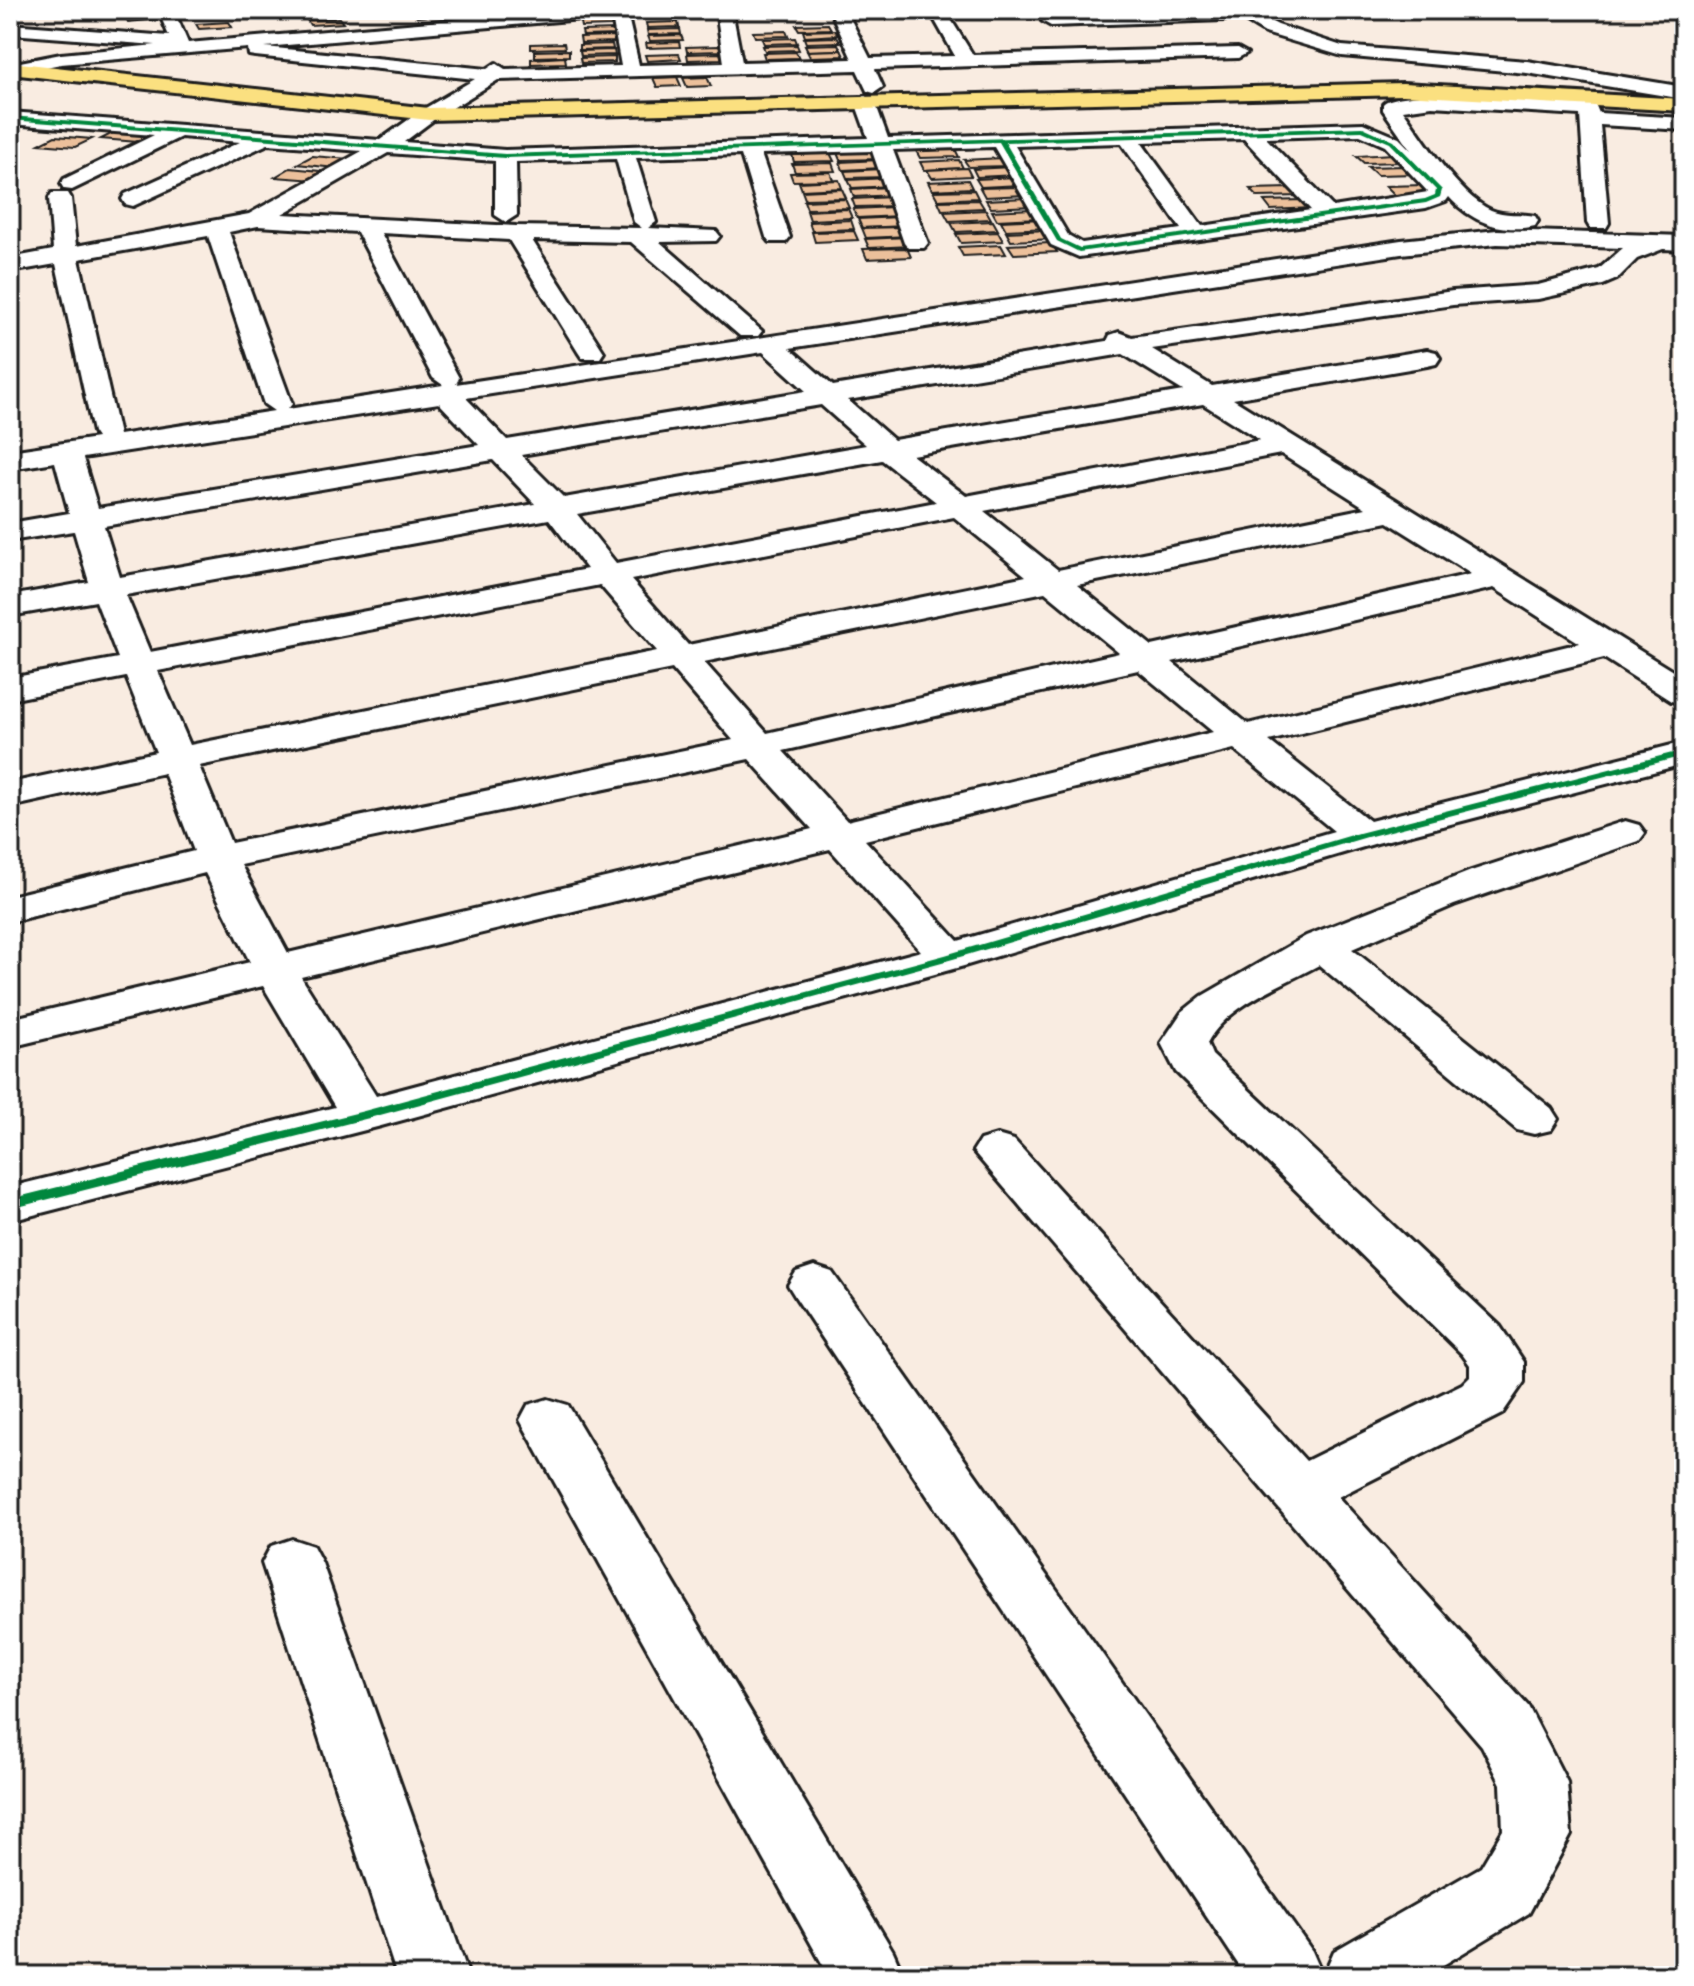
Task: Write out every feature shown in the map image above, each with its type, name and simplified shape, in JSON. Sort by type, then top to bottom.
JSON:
[{"type":"main road","points":[[11,68],[429,114],[1403,89],[1684,105]]},
{"type":"street","points":[[60,10],[66,33]]},
{"type":"street","points":[[10,29],[180,42],[166,10]]},
{"type":"street","points":[[388,10],[402,33],[393,64]]},
{"type":"street","points":[[724,10],[734,68]]},
{"type":"street","points":[[838,10],[864,64],[882,145],[916,243]]},
{"type":"street","points":[[937,10],[967,61]]},
{"type":"street","points":[[11,68],[61,59],[402,33],[504,31],[593,13]]},
{"type":"street","points":[[1047,16],[1227,13],[1290,37],[1353,55],[1524,67],[1684,93]]},
{"type":"street","points":[[1047,16],[1083,58]]},
{"type":"street","points":[[620,17],[631,71]]},
{"type":"street","points":[[256,220],[384,147],[429,114],[494,75],[504,31]]},
{"type":"street","points":[[255,51],[494,75],[1238,53]]},
{"type":"street","points":[[1598,223],[1589,110],[1432,100],[1399,102],[1391,106],[1464,201],[1484,216],[1504,220],[1598,223],[1684,225]]},
{"type":"street","points":[[10,118],[505,156],[1350,129],[1371,131],[1392,142],[1439,190],[1438,196],[1426,201],[1072,249],[1059,240],[1002,142]]},
{"type":"street","points":[[1590,118],[1684,124]]},
{"type":"street","points":[[23,142],[62,123]]},
{"type":"street","points":[[107,432],[64,249],[66,191],[176,132]]},
{"type":"street","points":[[1250,133],[1328,215]]},
{"type":"street","points":[[1126,136],[1196,234]]},
{"type":"street","points":[[133,199],[264,138]]},
{"type":"street","points":[[749,148],[778,237]]},
{"type":"street","points":[[624,152],[640,228],[758,337],[888,450],[1054,581],[1239,738],[1363,835]]},
{"type":"street","points":[[505,156],[511,224],[591,352]]},
{"type":"street","points":[[10,250],[64,249],[256,220],[640,228],[708,236]]},
{"type":"street","points":[[364,223],[446,386],[498,450],[557,509],[608,574],[758,746],[949,957]]},
{"type":"street","points":[[216,227],[278,404]]},
{"type":"street","points":[[10,460],[758,337],[1055,302],[1401,247],[1483,238],[1671,243]]},
{"type":"street","points":[[10,532],[1129,345],[1453,298],[1505,296],[1566,287],[1608,274],[1629,254],[1671,243]]},
{"type":"street","points":[[10,265],[64,249]]},
{"type":"street","points":[[1055,302],[1129,345],[1684,693]]},
{"type":"street","points":[[10,606],[1206,394],[1427,358]]},
{"type":"street","points":[[10,689],[137,662],[1287,444]]},
{"type":"street","points":[[66,451],[107,588],[217,858],[275,970],[364,1115]]},
{"type":"street","points":[[10,795],[1395,511]]},
{"type":"street","points":[[10,909],[217,858],[758,746],[1500,577]]},
{"type":"street","points":[[10,1033],[839,835],[1610,646]]},
{"type":"street","points":[[10,1204],[364,1115],[949,957],[1363,835],[1684,753]]},
{"type":"street","points":[[1298,1491],[1482,1399],[1497,1382],[1497,1362],[1481,1340],[1192,1062],[1184,1043],[1191,1028],[1220,1004],[1321,945],[1491,875],[1625,833]]},
{"type":"street","points":[[1321,945],[1534,1119]]},
{"type":"street","points":[[997,1151],[1505,1726],[1534,1782],[1537,1835],[1505,1890],[1359,1976]]},
{"type":"street","points":[[814,1285],[1287,1976]]},
{"type":"street","points":[[548,1420],[868,1976]]},
{"type":"street","points":[[292,1563],[433,1976]]},
{"type":"building","points":[[444,10],[448,15],[417,17],[413,13]]},
{"type":"building","points":[[331,11],[334,15],[301,18],[298,13]]},
{"type":"building","points":[[159,14],[161,19],[128,22],[126,17]]},
{"type":"building","points":[[339,18],[343,23],[310,25],[307,20]]},
{"type":"building","points":[[613,21],[613,26],[581,27],[580,22]]},
{"type":"building","points":[[229,22],[232,27],[199,29],[196,24]]},
{"type":"building","points":[[678,22],[679,27],[647,28],[646,23]]},
{"type":"building","points":[[828,24],[831,29],[799,30],[796,25]]},
{"type":"building","points":[[680,29],[681,34],[648,35],[647,30]]},
{"type":"building","points":[[615,30],[616,35],[583,36],[582,31]]},
{"type":"building","points":[[835,30],[838,35],[805,37],[803,31]]},
{"type":"building","points":[[786,31],[788,36],[755,37],[753,32]]},
{"type":"building","points":[[681,35],[683,40],[650,41],[648,36]]},
{"type":"building","points":[[613,36],[614,42],[581,43],[580,37]]},
{"type":"building","points":[[837,37],[840,42],[806,43],[804,38]]},
{"type":"building","points":[[795,38],[797,43],[764,44],[762,39]]},
{"type":"building","points":[[679,42],[680,47],[647,48],[646,43]]},
{"type":"building","points":[[564,43],[565,48],[531,49],[531,44]]},
{"type":"building","points":[[612,44],[613,49],[579,50],[579,45]]},
{"type":"building","points":[[838,44],[841,50],[808,51],[805,45]]},
{"type":"building","points":[[797,45],[799,50],[765,51],[763,46]]},
{"type":"building","points":[[719,46],[721,51],[687,52],[686,47]]},
{"type":"building","points":[[569,50],[569,56],[535,57],[535,51]]},
{"type":"building","points":[[614,50],[615,55],[581,56],[580,51]]},
{"type":"building","points":[[841,50],[844,56],[810,57],[807,51]]},
{"type":"building","points":[[796,52],[799,58],[765,59],[763,53]]},
{"type":"building","points":[[720,53],[722,59],[688,60],[687,54]]},
{"type":"building","points":[[679,54],[681,59],[647,61],[645,55]]},
{"type":"building","points":[[565,57],[566,63],[531,64],[531,59]]},
{"type":"building","points":[[615,57],[615,62],[581,63],[580,58]]},
{"type":"building","points":[[677,77],[681,86],[657,87],[653,78]]},
{"type":"building","points":[[707,77],[711,86],[687,87],[683,78]]},
{"type":"building","points":[[117,131],[154,135],[138,142],[101,139]]},
{"type":"building","points":[[55,136],[92,139],[75,147],[39,144]]},
{"type":"building","points":[[955,149],[959,157],[920,158],[916,151]]},
{"type":"building","points":[[876,151],[879,159],[840,160],[837,153]]},
{"type":"building","points":[[830,153],[834,161],[794,162],[792,155]]},
{"type":"building","points":[[1394,154],[1402,162],[1364,163],[1356,156]]},
{"type":"building","points":[[312,156],[350,159],[336,168],[297,164]]},
{"type":"building","points":[[1003,158],[1008,166],[969,167],[964,160]]},
{"type":"building","points":[[879,160],[882,168],[843,170],[840,162]]},
{"type":"building","points":[[959,160],[963,168],[924,170],[920,162]]},
{"type":"building","points":[[832,163],[835,171],[795,172],[792,164]]},
{"type":"building","points":[[1406,166],[1415,174],[1377,175],[1368,167]]},
{"type":"building","points":[[1012,167],[1017,175],[977,177],[973,169]]},
{"type":"building","points":[[290,168],[330,172],[315,180],[275,177]]},
{"type":"building","points":[[967,168],[971,176],[932,178],[927,170]]},
{"type":"building","points":[[883,169],[887,177],[847,178],[844,171]]},
{"type":"building","points":[[830,172],[833,180],[793,181],[790,173]]},
{"type":"building","points":[[1016,177],[1021,185],[981,187],[976,179]]},
{"type":"building","points":[[888,178],[892,186],[852,188],[848,180]]},
{"type":"building","points":[[839,180],[842,188],[802,190],[799,182]]},
{"type":"building","points":[[968,180],[972,188],[932,190],[928,182]]},
{"type":"building","points":[[1425,185],[1435,193],[1395,195],[1386,186]]},
{"type":"building","points":[[891,187],[895,195],[854,197],[851,189]]},
{"type":"building","points":[[1020,187],[1025,195],[985,197],[980,188]]},
{"type":"building","points":[[1290,188],[1298,196],[1258,197],[1250,189]]},
{"type":"building","points":[[842,189],[846,198],[805,199],[802,191]]},
{"type":"building","points":[[974,190],[978,198],[938,200],[933,191]]},
{"type":"building","points":[[893,197],[897,206],[855,207],[852,199]]},
{"type":"building","points":[[1026,198],[1032,206],[991,208],[986,200]]},
{"type":"building","points":[[845,199],[849,208],[807,209],[804,201]]},
{"type":"building","points":[[979,200],[984,208],[942,210],[938,201]]},
{"type":"building","points":[[1304,200],[1312,208],[1271,210],[1264,201]]},
{"type":"building","points":[[894,207],[899,216],[857,218],[853,209]]},
{"type":"building","points":[[848,209],[852,218],[810,220],[807,211]]},
{"type":"building","points":[[1033,209],[1039,218],[997,220],[992,211]]},
{"type":"building","points":[[986,210],[991,219],[949,221],[944,212]]},
{"type":"building","points":[[900,217],[905,226],[862,228],[858,219]]},
{"type":"building","points":[[1042,219],[1048,228],[1006,230],[1001,221]]},
{"type":"building","points":[[851,220],[854,229],[812,231],[809,222]]},
{"type":"building","points":[[993,221],[998,230],[956,232],[951,223]]},
{"type":"building","points":[[905,227],[909,236],[866,238],[862,228]]},
{"type":"building","points":[[1048,230],[1054,239],[1011,241],[1006,232]]},
{"type":"building","points":[[854,231],[858,240],[815,242],[812,232]]},
{"type":"building","points":[[998,232],[1003,241],[961,243],[956,234]]},
{"type":"building","points":[[908,237],[912,246],[869,248],[865,239]]},
{"type":"building","points":[[1051,243],[1057,252],[1014,254],[1008,245]]},
{"type":"building","points":[[1001,245],[1006,254],[963,256],[958,247]]},
{"type":"building","points":[[907,248],[911,257],[867,259],[863,249]]},
{"type":"cycle path","points":[[10,118],[505,156],[1363,129],[1392,142],[1439,190],[1438,196],[1426,201],[1079,250],[1059,240],[1002,142]]},
{"type":"cycle path","points":[[10,1204],[364,1115],[949,957],[1363,835],[1684,753]]}]
